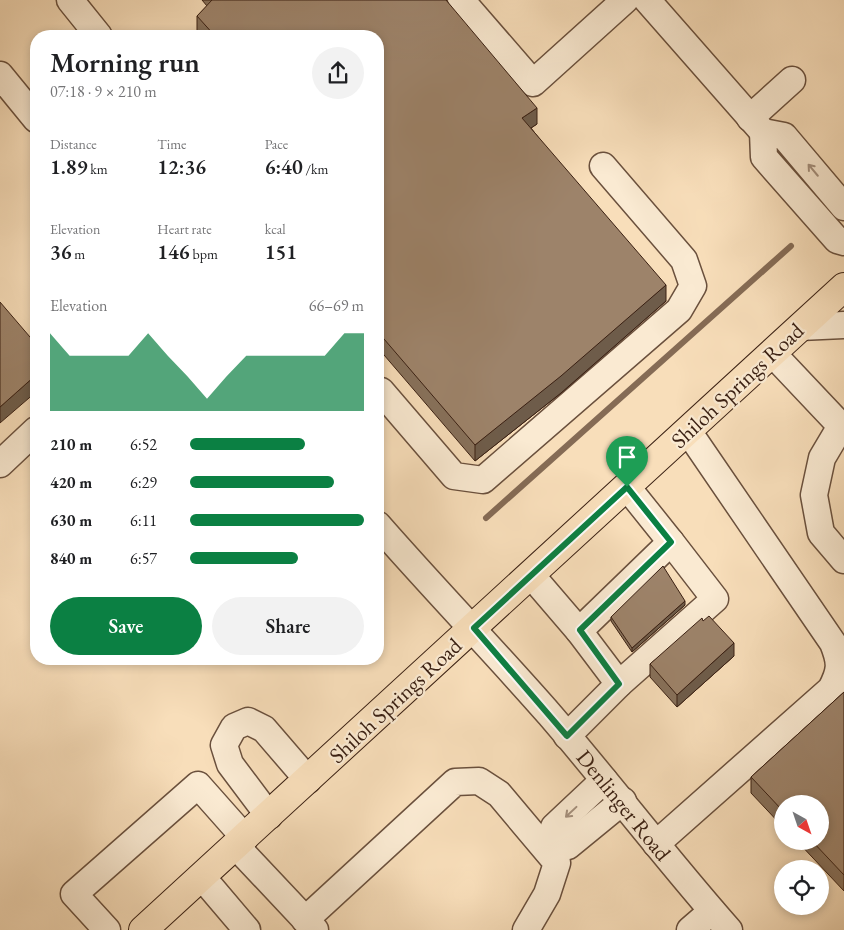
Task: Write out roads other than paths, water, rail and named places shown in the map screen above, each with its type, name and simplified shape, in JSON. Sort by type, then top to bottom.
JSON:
[{"type":"main road","name":"Shiloh Springs Road","points":[[143,930],[844,287]]},
{"type":"street","points":[[70,0],[94,30]]},
{"type":"street","points":[[461,0],[533,83],[622,1]]},
{"type":"street","points":[[647,0],[756,125],[764,157],[837,240],[844,242]]},
{"type":"street","points":[[0,75],[30,112]]},
{"type":"street","points":[[756,125],[792,80]]},
{"type":"street","points":[[756,125],[784,136],[844,207]]},
{"type":"street","points":[[384,396],[454,476],[483,480],[679,310],[693,286],[684,260],[603,166]]},
{"type":"street","points":[[800,327],[844,325]]},
{"type":"street","points":[[772,353],[841,426],[822,458],[814,495],[821,533],[844,560]]},
{"type":"street","points":[[656,844],[831,689],[838,675],[839,658],[833,643],[688,431]]},
{"type":"street","points":[[0,464],[30,436]]},
{"type":"street","points":[[567,736],[619,684],[715,599],[627,487]]},
{"type":"street","name":"Denlinger Road","points":[[384,532],[417,570],[474,628],[623,801],[656,844],[729,930]]},
{"type":"street","points":[[580,630],[671,542]]},
{"type":"street","points":[[531,575],[580,630],[619,684]]},
{"type":"street","points":[[269,816],[230,764],[224,745],[234,727],[248,720],[264,729],[308,780]]},
{"type":"street","points":[[547,850],[554,828],[604,780]]},
{"type":"street","points":[[106,930],[74,894],[198,785],[240,842],[310,925],[455,782],[479,781],[499,794],[557,863],[547,894],[526,930]]},
{"type":"street","points":[[547,850],[568,846],[623,801]]},
{"type":"street","points":[[202,877],[247,930]]},
{"type":"street","points":[[690,930],[712,911]]},
{"type":"waterway","points":[[486,518],[791,246]]}]
